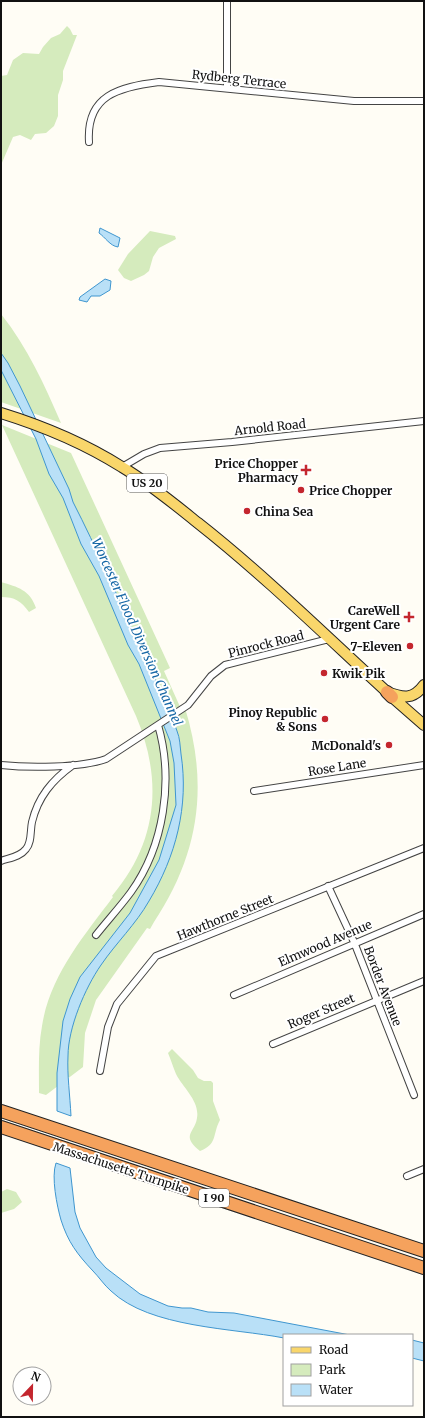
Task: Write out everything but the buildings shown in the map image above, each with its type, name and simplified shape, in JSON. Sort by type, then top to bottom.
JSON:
[{"type":"highway","name":"Massachusetts Turnpike","points":[[1,1111],[224,1183],[353,1229],[424,1251]]},
{"type":"highway","name":"Massachusetts Turnpike","points":[[1,1127],[424,1268]]},
{"type":"main road","name":"US 20","points":[[1,413],[47,428],[122,467],[164,496],[248,564],[424,725]]},
{"type":"main road","points":[[390,694],[408,698],[414,695],[424,685]]},
{"type":"street","points":[[227,1],[227,88]]},
{"type":"street","name":"Rydberg Terrace","points":[[89,142],[88,127],[91,114],[114,92],[134,85],[159,82],[354,101],[424,101]]},
{"type":"street","name":"Arnold Road","points":[[122,467],[144,454],[160,448],[232,442],[424,421]]},
{"type":"street","name":"Pinrock Road","points":[[1,765],[73,765],[106,759],[188,705],[211,676],[226,665],[329,639]]},
{"type":"street","points":[[96,935],[132,892],[149,860],[163,814],[166,773],[159,724]]},
{"type":"street","points":[[1,861],[19,855],[26,850],[30,842],[33,819],[43,796],[54,780],[73,765]]},
{"type":"street","name":"Rose Lane","points":[[254,791],[424,765]]},
{"type":"street","name":"Hawthorne Street","points":[[100,1071],[108,1027],[116,1004],[154,958],[424,848]]},
{"type":"street","name":"Border Avenue","points":[[328,886],[354,942],[414,1095]]},
{"type":"street","name":"Elmwood Avenue","points":[[234,994],[354,942],[424,914]]},
{"type":"street","name":"Roger Street","points":[[273,1044],[424,981]]},
{"type":"street","points":[[407,1176],[424,1169]]},
{"type":"green space","points":[[67,26],[73,35],[77,35],[63,71],[63,80],[58,95],[58,116],[54,126],[46,133],[35,134],[31,140],[20,135],[13,137],[1,165],[1,76],[7,75],[13,60],[23,53],[39,54],[51,38],[60,34]]},
{"type":"green space","points":[[150,231],[175,236],[176,239],[159,248],[153,257],[149,271],[144,275],[131,281],[124,278],[118,270],[128,254]]},
{"type":"green space","points":[[1,314],[11,327],[42,380],[61,423],[1,402]]},
{"type":"green space","name":"Worcester Flood Diversion Channel","points":[[2,425],[71,453],[170,668],[164,671],[181,709],[185,708],[197,765],[198,792],[195,819],[190,845],[181,871],[169,896],[150,929],[147,928],[96,1000],[85,1033],[83,1067],[46,1095],[39,1093],[39,1051],[46,1007],[60,973],[80,942],[113,897],[112,896],[127,875],[139,854],[147,832],[151,810],[152,787],[150,764],[145,740],[136,716]]},
{"type":"green space","points":[[1,582],[23,590],[30,597],[36,608],[29,612],[17,600],[1,597]]},
{"type":"green space","points":[[172,1049],[193,1070],[198,1078],[204,1081],[211,1081],[213,1083],[213,1101],[220,1120],[212,1142],[200,1151],[194,1146],[190,1137],[197,1118],[196,1106],[194,1100],[176,1074],[168,1053]]},
{"type":"green space","points":[[7,1189],[16,1192],[22,1202],[14,1209],[1,1213],[1,1192]]},
{"type":"water","points":[[100,228],[120,238],[118,247],[110,243],[99,233]]},
{"type":"water","points":[[105,279],[111,281],[110,290],[100,296],[91,296],[87,302],[79,300],[80,297]]},
{"type":"water","points":[[1,353],[20,386],[69,489],[73,502],[99,555],[169,709],[179,736],[183,773],[182,811],[167,866],[144,909],[95,974],[78,1009],[74,1021],[68,1056],[71,1116],[57,1111],[57,1073],[63,1021],[70,999],[80,977],[130,913],[159,860],[176,805],[174,763],[170,741],[139,664],[128,645],[99,576],[81,544],[63,498],[49,474],[36,439],[1,370]]},
{"type":"water","points":[[56,1163],[70,1168],[75,1212],[80,1228],[96,1257],[106,1268],[140,1294],[168,1306],[191,1308],[208,1312],[234,1313],[345,1334],[283,1334],[283,1338],[193,1325],[147,1313],[128,1303],[106,1286],[82,1259],[70,1241],[61,1220],[56,1200],[54,1183]]},
{"type":"water","points":[[413,1340],[424,1343],[424,1361],[413,1358]]},
{"type":"place","name":"Price Chopper Pharmacy","points":[[306,470]]},
{"type":"place","name":"Price Chopper","points":[[301,490]]},
{"type":"place","name":"China Sea","points":[[247,511]]},
{"type":"place","name":"CareWell Urgent Care","points":[[409,617]]},
{"type":"place","name":"7-Eleven","points":[[410,646]]},
{"type":"place","name":"Kwik Pik","points":[[324,673]]},
{"type":"place","name":"Pinoy Republic & Sons","points":[[325,719]]},
{"type":"place","name":"McDonald's","points":[[389,745]]}]
